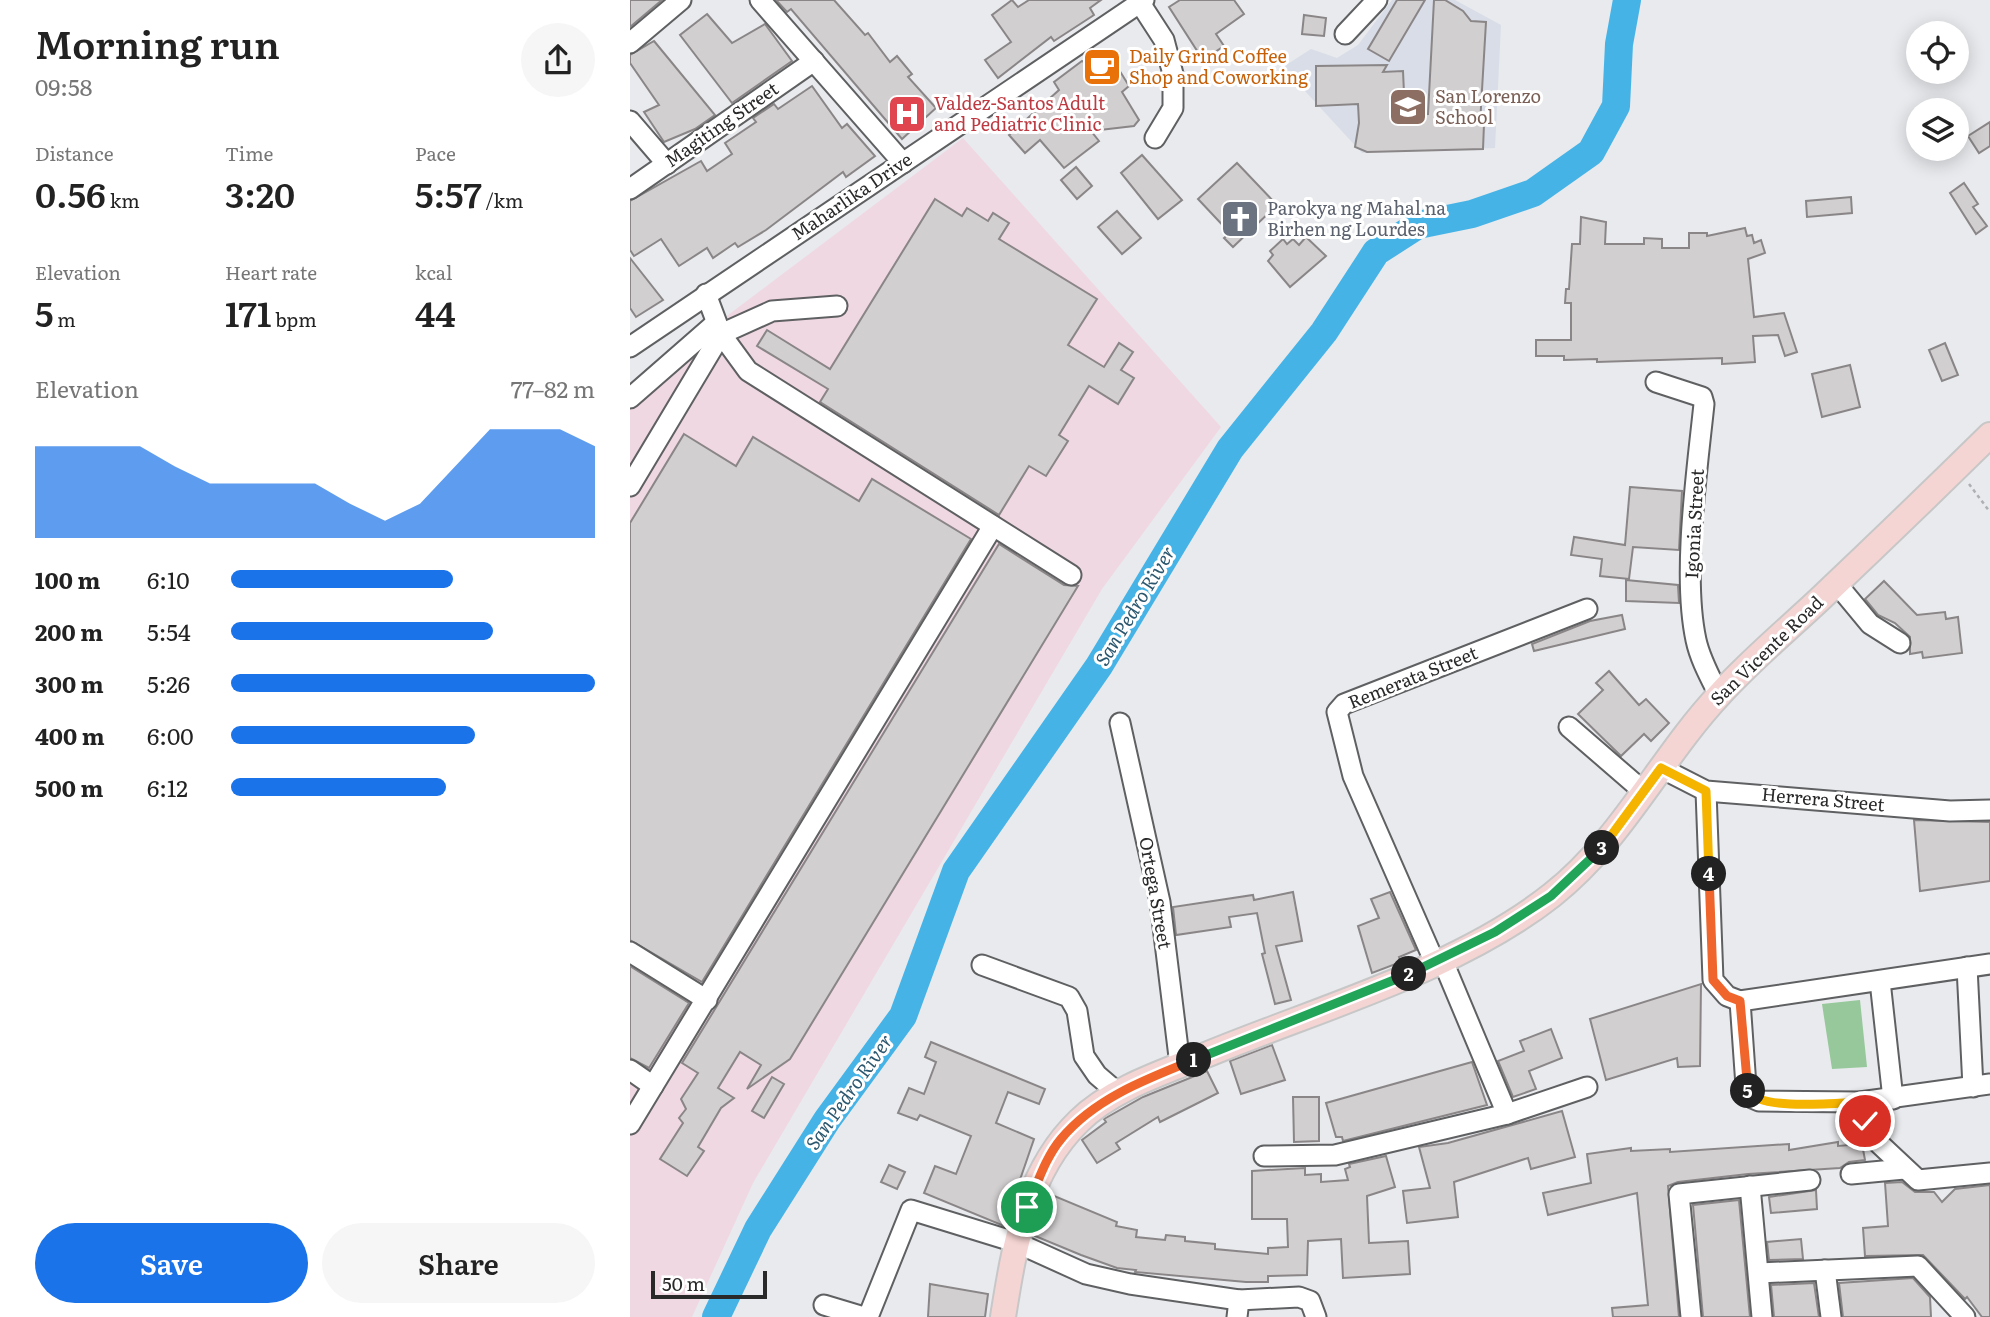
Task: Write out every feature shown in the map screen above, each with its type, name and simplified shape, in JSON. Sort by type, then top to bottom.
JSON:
[{"type":"main road","name":"San Vicente Road","points":[[1003,1317],[1015,1242],[1042,1173],[1059,1141],[1082,1117],[1118,1093],[1180,1065],[1438,961],[1495,932],[1551,896],[1602,848],[1719,695],[1990,435]]},
{"type":"street","points":[[630,43],[681,0]]},
{"type":"street","points":[[760,0],[903,163]]},
{"type":"street","points":[[1345,34],[1377,0]]},
{"type":"street","points":[[1142,1],[1164,40],[1172,74],[1172,108],[1155,138]]},
{"type":"street","name":"Maharlika Drive","points":[[630,347],[1142,1]]},
{"type":"street","name":"Magiting Street","points":[[630,189],[814,61]]},
{"type":"street","points":[[630,121],[667,164]]},
{"type":"street","points":[[706,294],[718,329],[748,371],[1071,575]]},
{"type":"street","points":[[630,398],[718,329],[772,311],[837,306]]},
{"type":"street","points":[[630,486],[718,329]]},
{"type":"street","name":"Igonia Street","points":[[1656,382],[1694,393],[1702,397],[1704,404],[1691,601],[1697,644],[1719,695]]},
{"type":"street","points":[[630,1124],[993,526]]},
{"type":"street","points":[[1836,583],[1870,624],[1900,643]]},
{"type":"street","name":"Remerata Street","points":[[1438,961],[1353,776],[1337,712],[1344,704],[1587,609]]},
{"type":"street","name":"Ortega Street","points":[[1120,723],[1160,902],[1180,1065]]},
{"type":"street","points":[[1569,727],[1643,791]]},
{"type":"street","name":"Herrera Street","points":[[1661,768],[1706,791],[1950,811],[1990,810]]},
{"type":"street","points":[[1706,791],[1713,980],[1727,996],[1740,1001],[1990,964]]},
{"type":"street","points":[[630,952],[707,1000]]},
{"type":"street","points":[[1438,961],[1507,1114]]},
{"type":"street","points":[[982,965],[1069,997],[1077,1011],[1084,1056],[1097,1075],[1118,1093]]},
{"type":"street","points":[[1740,1001],[1746,1086],[1752,1098],[1768,1103],[1860,1102],[1981,1086],[1967,967]]},
{"type":"street","points":[[1880,981],[1893,1098]]},
{"type":"street","points":[[630,1070],[653,1086]]},
{"type":"street","points":[[1264,1156],[1335,1155],[1507,1114],[1587,1087]]},
{"type":"street","points":[[1860,1102],[1871,1136],[1904,1170],[1918,1180],[1990,1172]]},
{"type":"street","points":[[1852,1174],[1904,1170]]},
{"type":"street","points":[[1691,1317],[1679,1194],[1810,1180]]},
{"type":"street","points":[[1750,1186],[1762,1317]]},
{"type":"street","points":[[824,1306],[866,1317],[911,1210],[1015,1242],[1086,1274],[1238,1308],[1307,1298],[1313,1304],[1316,1317]]},
{"type":"street","points":[[1759,1273],[1918,1266],[1965,1317]]},
{"type":"street","points":[[1825,1270],[1831,1317]]},
{"type":"path","points":[[1956,468],[1990,512]]},
{"type":"shaded area","name":"San Lorenzo School","points":[[1392,0],[1455,0],[1501,25],[1495,148],[1362,153],[1283,67],[1311,49],[1337,58],[1358,45]]},
{"type":"shaded area","points":[[963,138],[1221,427],[1102,589],[753,1183],[692,1317],[630,1317],[630,389]]},
{"type":"green space","points":[[1860,1000],[1867,1067],[1832,1069],[1822,1004]]},
{"type":"building","points":[[630,0],[662,0],[630,27]]},
{"type":"building","points":[[776,0],[834,0],[865,35],[868,33],[890,62],[897,56],[912,74],[908,77],[936,108],[902,139],[791,9],[787,12]]},
{"type":"building","points":[[1012,0],[1018,7],[1029,0],[1101,0],[1090,8],[1094,15],[1054,41],[1051,37],[998,78],[985,60],[1011,42],[992,15]]},
{"type":"building","points":[[1180,0],[1234,0],[1244,14],[1216,34],[1224,46],[1203,60],[1169,7]]},
{"type":"building","points":[[1397,0],[1425,0],[1389,61],[1368,49]]},
{"type":"building","points":[[1434,0],[1445,0],[1463,11],[1471,21],[1486,22],[1480,124],[1484,124],[1483,149],[1367,152],[1355,147],[1359,123],[1358,104],[1316,106],[1316,66],[1387,65],[1383,72],[1403,71],[1405,115],[1428,114]]},
{"type":"building","points":[[707,14],[732,43],[765,24],[792,61],[732,103],[680,35]]},
{"type":"building","points":[[1304,15],[1326,18],[1324,36],[1302,34]]},
{"type":"building","points":[[654,41],[715,115],[695,129],[664,142],[644,112],[659,105],[630,63],[630,55]]},
{"type":"building","points":[[1107,50],[1129,86],[1122,92],[1139,120],[1134,126],[1091,131],[1099,141],[1064,168],[1040,140],[1025,153],[1009,135],[1059,90],[1054,82],[1082,61],[1087,64]]},
{"type":"building","points":[[812,86],[842,128],[847,124],[875,156],[846,177],[843,172],[766,230],[738,247],[735,243],[713,258],[707,248],[679,266],[661,239],[634,256],[630,250],[630,201],[701,161],[707,171],[732,154],[725,143],[756,122],[753,118],[774,104],[778,109]]},
{"type":"building","points":[[1990,122],[1990,146],[1979,153],[1969,135]]},
{"type":"building","points":[[1142,155],[1182,200],[1158,219],[1121,173]]},
{"type":"building","name":"Parokya ng Mahal na Birhen ng Lourdes","points":[[1237,163],[1277,205],[1233,247],[1224,238],[1230,233],[1198,199]]},
{"type":"building","points":[[1076,167],[1092,186],[1077,199],[1061,180]]},
{"type":"building","points":[[1964,183],[1978,204],[1973,207],[1987,226],[1976,234],[1950,193]]},
{"type":"building","points":[[1851,197],[1852,213],[1807,217],[1806,201]]},
{"type":"building","points":[[935,199],[962,216],[967,208],[988,221],[993,213],[1009,223],[999,239],[1097,299],[1068,345],[1104,367],[1119,343],[1133,352],[1121,370],[1134,378],[1118,404],[1089,386],[1059,435],[1068,441],[1046,476],[1029,466],[999,515],[820,402],[828,389],[757,346],[767,330],[830,369]]},
{"type":"building","points":[[1117,211],[1141,238],[1122,254],[1098,227]]},
{"type":"building","points":[[1581,217],[1606,222],[1605,244],[1644,244],[1644,238],[1662,239],[1662,248],[1689,248],[1689,233],[1707,233],[1707,236],[1745,228],[1747,236],[1752,235],[1754,243],[1761,240],[1765,253],[1748,259],[1754,317],[1784,313],[1797,352],[1785,356],[1778,335],[1753,336],[1755,362],[1722,364],[1722,358],[1597,362],[1597,359],[1564,360],[1564,356],[1536,356],[1536,340],[1571,340],[1571,303],[1565,303],[1566,289],[1569,289],[1572,244],[1580,244]]},
{"type":"building","points":[[1306,237],[1326,256],[1290,287],[1268,261],[1273,255],[1270,251],[1283,239],[1287,244],[1293,239],[1299,245]]},
{"type":"building","points":[[630,258],[663,300],[636,317],[630,308]]},
{"type":"building","points":[[1945,343],[1958,375],[1942,381],[1929,350]]},
{"type":"building","points":[[1850,365],[1860,407],[1822,417],[1812,374]]},
{"type":"building","points":[[684,434],[736,466],[753,437],[859,501],[872,479],[971,539],[702,982],[630,940],[630,523]]},
{"type":"building","points":[[1630,487],[1682,491],[1679,550],[1633,547],[1629,579],[1600,576],[1602,559],[1571,555],[1574,537],[1625,545]]},
{"type":"building","points":[[999,544],[1064,585],[1078,586],[790,1059],[747,1089],[761,1065],[740,1052],[718,1088],[734,1098],[721,1108],[698,1147],[704,1151],[687,1176],[660,1159],[683,1123],[679,1118],[686,1109],[681,1099],[698,1073],[682,1063]]},
{"type":"building","points":[[1626,580],[1678,585],[1679,603],[1626,601]]},
{"type":"building","points":[[1884,581],[1917,615],[1945,612],[1946,619],[1958,617],[1962,653],[1923,658],[1922,652],[1910,654],[1910,637],[1895,623],[1878,615],[1865,599]]},
{"type":"building","points":[[1622,615],[1625,629],[1534,651],[1532,644],[1590,621]]},
{"type":"building","points":[[1609,671],[1639,705],[1646,699],[1669,723],[1651,741],[1644,734],[1621,756],[1578,714],[1603,690],[1596,683]]},
{"type":"building","points":[[1914,820],[1990,822],[1990,881],[1920,891]]},
{"type":"building","points":[[1293,892],[1302,941],[1276,946],[1291,1000],[1275,1004],[1262,954],[1265,953],[1257,913],[1229,917],[1231,927],[1176,935],[1173,907],[1253,895],[1254,900]]},
{"type":"building","points":[[1390,892],[1416,950],[1399,957],[1401,962],[1372,973],[1358,926],[1379,918],[1371,899]]},
{"type":"building","points":[[630,966],[689,1003],[649,1068],[630,1058]]},
{"type":"building","points":[[1701,984],[1700,1066],[1678,1067],[1677,1058],[1606,1080],[1590,1019]]},
{"type":"building","points":[[1551,1029],[1562,1058],[1529,1071],[1536,1089],[1513,1097],[1498,1061],[1524,1051],[1520,1041]]},
{"type":"building","points":[[931,1042],[1045,1089],[1039,1104],[1008,1092],[996,1123],[1034,1139],[1004,1226],[924,1193],[935,1166],[956,1174],[971,1136],[920,1115],[917,1120],[898,1113],[909,1088],[924,1094],[936,1062],[925,1057]]},
{"type":"building","points":[[1272,1045],[1285,1080],[1241,1094],[1230,1061]]},
{"type":"building","points":[[1472,1062],[1487,1105],[1343,1141],[1342,1137],[1336,1137],[1326,1103]]},
{"type":"building","points":[[1207,1071],[1218,1093],[1160,1122],[1158,1117],[1116,1143],[1120,1149],[1097,1163],[1082,1140],[1106,1122],[1104,1119],[1143,1097]]},
{"type":"building","points":[[772,1077],[784,1084],[764,1118],[752,1111]]},
{"type":"building","points":[[1293,1097],[1319,1097],[1319,1141],[1294,1142]]},
{"type":"building","points":[[1562,1111],[1575,1157],[1531,1169],[1528,1158],[1454,1182],[1458,1217],[1407,1223],[1403,1191],[1430,1188],[1419,1147],[1448,1143]]},
{"type":"building","points":[[1838,1142],[1838,1146],[1862,1144],[1865,1160],[1849,1162],[1840,1168],[1748,1174],[1678,1182],[1668,1186],[1679,1317],[1613,1317],[1612,1308],[1648,1305],[1637,1193],[1548,1215],[1543,1193],[1591,1183],[1587,1154],[1631,1148],[1631,1151],[1670,1149],[1670,1152],[1789,1144],[1789,1150]]},
{"type":"building","points":[[1386,1156],[1395,1187],[1367,1196],[1369,1243],[1408,1241],[1410,1274],[1343,1278],[1341,1239],[1308,1241],[1307,1275],[1268,1276],[1268,1282],[1246,1282],[1135,1272],[1136,1270],[1117,1268],[1035,1236],[1052,1195],[1117,1222],[1116,1226],[1137,1230],[1136,1237],[1165,1240],[1166,1235],[1185,1237],[1185,1241],[1215,1244],[1215,1249],[1268,1254],[1268,1248],[1288,1247],[1287,1219],[1252,1219],[1252,1171],[1305,1168],[1305,1175],[1321,1174],[1321,1182],[1348,1180],[1345,1169],[1350,1167],[1349,1164]]},
{"type":"building","points":[[889,1165],[905,1172],[897,1189],[881,1182]]},
{"type":"building","points":[[1902,1182],[1915,1192],[1934,1192],[1942,1202],[1955,1189],[1990,1185],[1990,1317],[1982,1317],[1967,1297],[1965,1299],[1923,1255],[1865,1256],[1863,1228],[1888,1226],[1885,1183]]},
{"type":"building","points":[[1816,1190],[1817,1209],[1771,1213],[1769,1197]]},
{"type":"building","points":[[1739,1200],[1750,1317],[1703,1317],[1693,1205]]},
{"type":"building","points":[[1801,1239],[1803,1259],[1769,1260],[1767,1242]]},
{"type":"building","points":[[1913,1278],[1930,1297],[1931,1317],[1843,1317],[1839,1283]]},
{"type":"building","points":[[1814,1283],[1819,1317],[1774,1317],[1771,1285]]},
{"type":"building","points":[[930,1284],[988,1294],[985,1317],[928,1317]]},
{"type":"waterway","name":"San Pedro River","points":[[716,1317],[758,1229],[827,1120],[903,1016],[956,871],[1099,666],[1230,449],[1324,332],[1376,252],[1418,225],[1472,214],[1533,193],[1591,152],[1616,106],[1619,44],[1627,0]]},
{"type":"place","name":"Daily Grind Coffee Shop and Coworking","points":[[1102,67]]},
{"type":"place","name":"San Lorenzo School","points":[[1408,107]]},
{"type":"place","name":"Valdez-Santos Adult and Pediatric Clinic","points":[[907,114]]},
{"type":"place","name":"Parokya ng Mahal na Birhen ng Lourdes","points":[[1240,219]]},
{"type":"route","points":[[1027,1207],[1059,1141],[1082,1117],[1118,1093],[1180,1065],[1435,963],[1495,932],[1551,896],[1602,848],[1661,768],[1706,791],[1713,980],[1727,996],[1740,1001],[1748,1093],[1752,1098],[1768,1103],[1860,1102],[1865,1121]]}]
